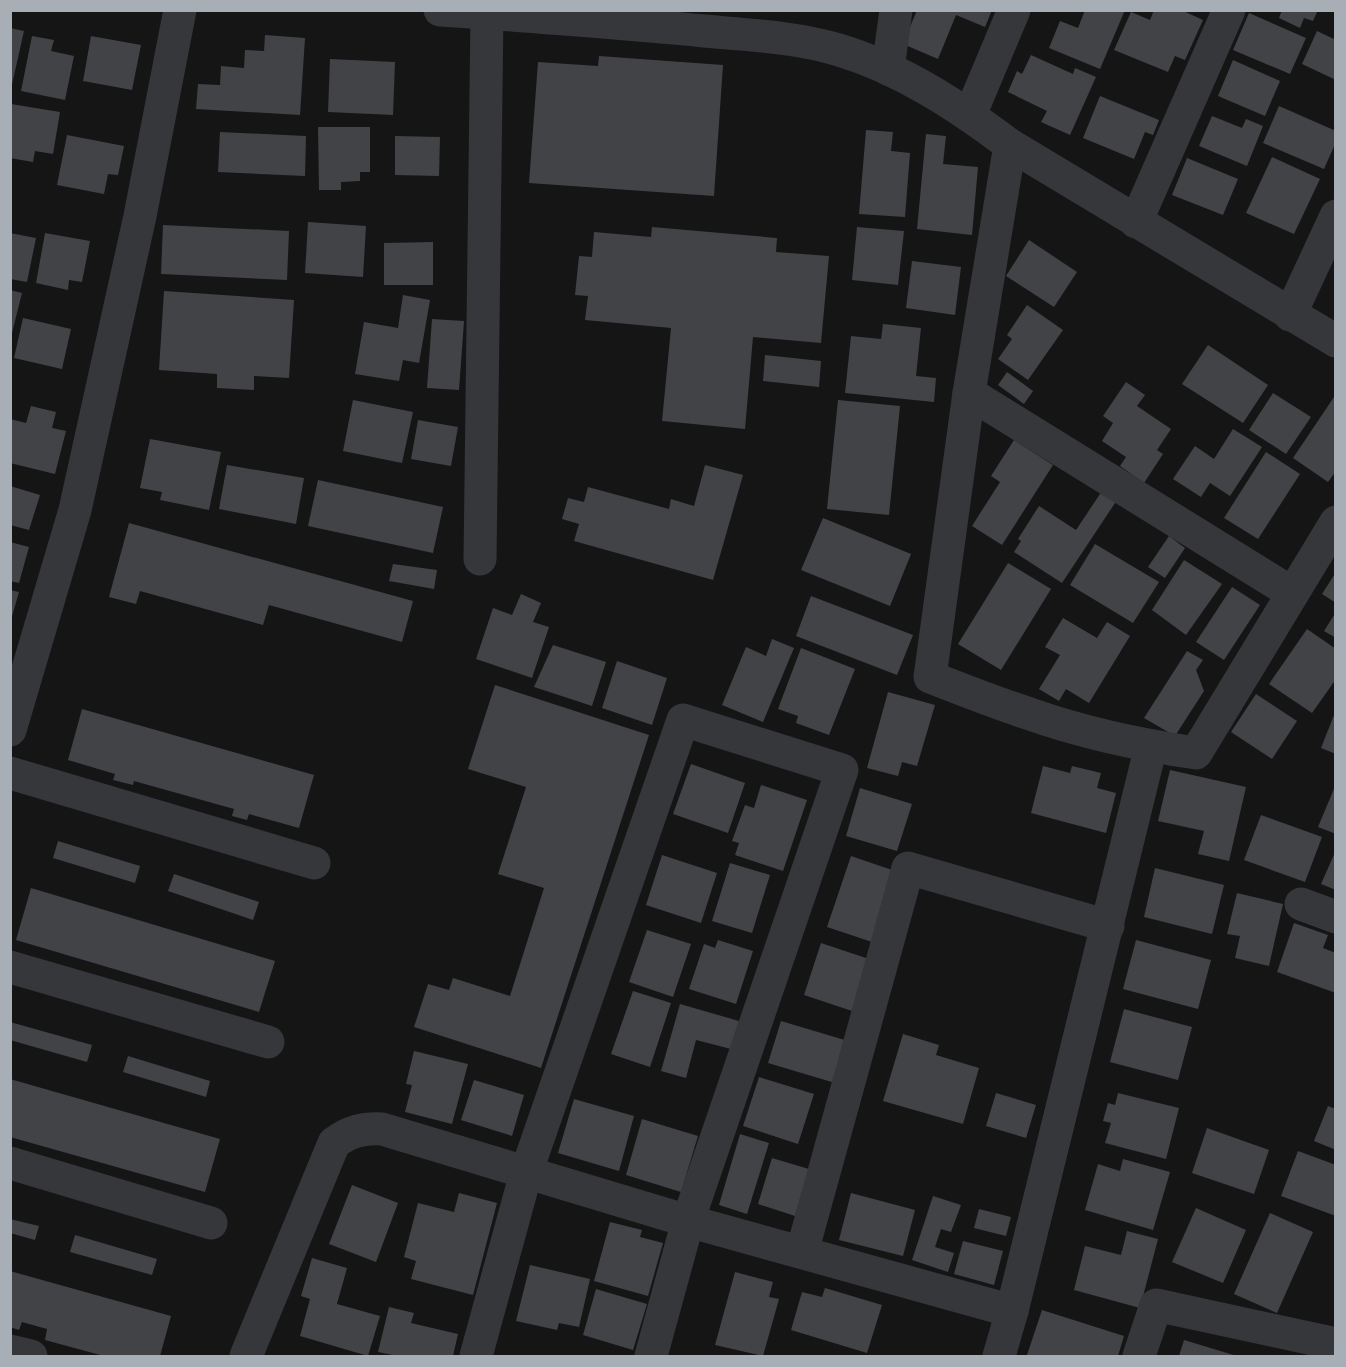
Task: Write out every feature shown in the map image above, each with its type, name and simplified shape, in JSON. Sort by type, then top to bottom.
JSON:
[{"type":"street","points":[[10,730],[75,510],[140,216],[180,10]]},
{"type":"street","points":[[440,10],[777,38],[839,50],[888,69],[970,115],[1010,145],[1335,341]]},
{"type":"street","points":[[888,69],[896,10]]},
{"type":"street","points":[[970,115],[1014,10]]},
{"type":"street","points":[[1136,222],[1229,10]]},
{"type":"street","points":[[480,559],[487,13]]},
{"type":"street","points":[[1010,145],[969,393],[930,677],[1030,715],[1151,746],[1197,753],[1335,522]]},
{"type":"street","points":[[1290,315],[1335,216]]},
{"type":"street","points":[[969,393],[1292,593]]},
{"type":"street","points":[[476,1356],[526,1173],[682,720],[842,770],[688,1221],[651,1356]]},
{"type":"street","points":[[999,1356],[1151,746]]},
{"type":"street","points":[[10,773],[314,862]]},
{"type":"street","points":[[802,1252],[908,868],[1108,926]]},
{"type":"street","points":[[1301,904],[1335,918]]},
{"type":"street","points":[[10,967],[268,1042]]},
{"type":"street","points":[[246,1356],[334,1143],[346,1134],[364,1128],[382,1129],[688,1221],[1012,1311]]},
{"type":"street","points":[[10,1163],[211,1222]]},
{"type":"street","points":[[1139,1356],[1156,1305],[1335,1344]]},
{"type":"street","points":[[10,1351],[31,1356]]},
{"type":"building","points":[[917,10],[992,10],[985,27],[956,15],[938,59],[903,44]]},
{"type":"building","points":[[1085,10],[1125,10],[1100,69],[1049,48],[1060,21],[1078,28]]},
{"type":"building","points":[[1154,10],[1181,10],[1203,20],[1185,60],[1175,56],[1168,72],[1114,50],[1131,12],[1150,20]]},
{"type":"building","points":[[1282,10],[1318,10],[1313,21],[1304,18],[1300,28],[1279,18]]},
{"type":"building","points":[[1249,13],[1306,38],[1290,74],[1233,50]]},
{"type":"building","points":[[10,28],[24,31],[11,89],[10,89]]},
{"type":"building","points":[[1317,31],[1336,40],[1336,80],[1302,64]]},
{"type":"building","points":[[265,35],[305,38],[300,115],[196,109],[198,84],[220,85],[221,66],[244,68],[245,50],[264,51]]},
{"type":"building","points":[[32,36],[54,40],[51,51],[74,56],[65,100],[21,91]]},
{"type":"building","points":[[91,36],[141,45],[132,90],[83,81]]},
{"type":"building","points":[[1031,55],[1073,74],[1075,68],[1096,77],[1070,135],[1041,122],[1047,111],[1008,92],[1017,71],[1022,74]]},
{"type":"building","points":[[599,56],[723,65],[714,196],[529,183],[538,62],[598,66]]},
{"type":"building","points":[[330,59],[395,62],[393,115],[328,112]]},
{"type":"building","points":[[1233,60],[1280,81],[1265,116],[1218,96]]},
{"type":"building","points":[[1100,96],[1159,120],[1153,135],[1145,132],[1134,159],[1083,138]]},
{"type":"building","points":[[11,104],[60,112],[53,154],[35,151],[33,162],[10,158]]},
{"type":"building","points":[[1279,106],[1336,131],[1336,142],[1324,169],[1263,143]]},
{"type":"building","points":[[1212,116],[1242,128],[1246,119],[1263,126],[1247,166],[1199,146]]},
{"type":"building","points":[[318,127],[370,127],[370,172],[360,172],[360,181],[341,182],[341,190],[319,190]]},
{"type":"building","points":[[866,130],[893,132],[891,151],[910,153],[905,217],[859,214]]},
{"type":"building","points":[[220,132],[306,136],[305,176],[218,172]]},
{"type":"building","points":[[926,134],[946,136],[943,164],[978,167],[972,235],[917,229]]},
{"type":"building","points":[[67,135],[124,146],[118,175],[108,174],[104,194],[57,185]]},
{"type":"building","points":[[395,136],[440,137],[439,176],[395,175]]},
{"type":"building","points":[[1272,157],[1320,179],[1294,234],[1246,213]]},
{"type":"building","points":[[1187,158],[1238,179],[1223,215],[1172,195]]},
{"type":"building","points":[[308,222],[366,226],[363,277],[305,273]]},
{"type":"building","points":[[163,225],[289,231],[287,280],[161,274]]},
{"type":"building","points":[[652,227],[777,238],[776,252],[829,256],[821,343],[753,337],[745,429],[662,421],[671,328],[585,320],[588,296],[575,295],[579,256],[592,257],[594,232],[651,237]]},
{"type":"building","points":[[857,227],[904,231],[898,285],[852,280]]},
{"type":"building","points":[[10,233],[36,238],[27,282],[10,279]]},
{"type":"building","points":[[45,233],[90,241],[82,282],[69,280],[68,290],[36,283]]},
{"type":"building","points":[[1029,240],[1077,272],[1054,307],[1006,276]]},
{"type":"building","points":[[433,242],[433,285],[384,285],[384,243]]},
{"type":"building","points":[[912,261],[961,267],[955,315],[906,308]]},
{"type":"building","points":[[10,290],[22,293],[11,337],[10,337]]},
{"type":"building","points":[[164,291],[294,300],[289,378],[254,376],[254,390],[217,388],[217,374],[159,370]]},
{"type":"building","points":[[403,295],[430,300],[419,363],[403,360],[399,381],[355,374],[364,322],[398,328]]},
{"type":"building","points":[[1027,305],[1063,330],[1028,380],[998,359],[1012,339],[1007,335]]},
{"type":"building","points":[[23,318],[71,329],[62,369],[14,358]]},
{"type":"building","points":[[432,319],[464,321],[459,390],[427,388]]},
{"type":"building","points":[[883,324],[921,328],[916,376],[936,378],[934,402],[845,393],[851,336],[881,339]]},
{"type":"building","points":[[1208,345],[1268,385],[1243,423],[1182,384]]},
{"type":"building","points":[[765,355],[821,361],[819,387],[763,381]]},
{"type":"building","points":[[1007,372],[1033,391],[1024,404],[998,385]]},
{"type":"building","points":[[1126,382],[1145,395],[1137,406],[1171,429],[1157,450],[1163,454],[1144,483],[1120,466],[1126,457],[1102,441],[1113,423],[1103,416]]},
{"type":"building","points":[[1273,393],[1311,417],[1286,454],[1249,430]]},
{"type":"building","points":[[1336,394],[1336,471],[1328,482],[1293,458]]},
{"type":"building","points":[[353,400],[413,412],[402,463],[343,451]]},
{"type":"building","points":[[838,400],[900,406],[889,515],[827,509]]},
{"type":"building","points":[[31,406],[56,412],[52,428],[66,431],[55,474],[10,463],[10,419],[26,423]]},
{"type":"building","points":[[418,420],[458,427],[451,466],[411,459]]},
{"type":"building","points":[[1233,429],[1262,447],[1230,496],[1210,483],[1201,497],[1173,479],[1195,446],[1214,459]]},
{"type":"building","points":[[150,439],[221,452],[209,510],[160,500],[162,492],[140,488]]},
{"type":"building","points":[[1014,440],[1053,465],[1002,545],[972,526],[1000,482],[991,476]]},
{"type":"building","points":[[1266,452],[1300,474],[1258,539],[1224,518]]},
{"type":"building","points":[[227,465],[304,478],[296,524],[219,509]]},
{"type":"building","points":[[705,465],[743,475],[713,580],[574,541],[579,524],[562,519],[568,498],[584,502],[588,487],[669,509],[671,499],[694,506]]},
{"type":"building","points":[[318,480],[443,507],[433,553],[308,526]]},
{"type":"building","points":[[10,486],[40,495],[29,530],[10,525]]},
{"type":"building","points":[[1102,491],[1117,500],[1062,583],[1014,552],[1021,541],[1018,539],[1039,506],[1076,530]]},
{"type":"building","points":[[823,518],[911,554],[890,606],[801,570]]},
{"type":"building","points":[[129,523],[413,601],[402,642],[269,605],[263,625],[140,591],[136,604],[109,597]]},
{"type":"building","points":[[1169,536],[1185,548],[1165,578],[1148,567]]},
{"type":"building","points":[[10,542],[29,547],[19,583],[10,581]]},
{"type":"building","points":[[1095,544],[1159,582],[1133,623],[1070,585]]},
{"type":"building","points":[[1184,560],[1222,584],[1186,635],[1152,610]]},
{"type":"building","points":[[1008,563],[1051,589],[1001,670],[958,644]]},
{"type":"building","points":[[393,564],[437,570],[434,589],[389,581]]},
{"type":"building","points":[[1336,572],[1336,603],[1322,594]]},
{"type":"building","points":[[1232,587],[1260,605],[1224,660],[1196,642]]},
{"type":"building","points":[[10,590],[19,592],[11,620],[10,620]]},
{"type":"building","points":[[521,594],[541,603],[533,622],[549,627],[532,678],[476,659],[493,608],[512,615]]},
{"type":"building","points":[[811,596],[913,635],[897,675],[796,636]]},
{"type":"building","points":[[1336,612],[1336,638],[1324,631]]},
{"type":"building","points":[[1063,618],[1097,638],[1107,622],[1130,636],[1089,703],[1066,689],[1059,701],[1039,689],[1060,655],[1045,647]]},
{"type":"building","points":[[1307,629],[1336,649],[1336,679],[1312,713],[1269,684]]},
{"type":"building","points":[[772,639],[794,648],[763,722],[722,705],[746,647],[766,656]]},
{"type":"building","points":[[553,645],[606,662],[592,706],[534,687]]},
{"type":"building","points":[[801,648],[855,669],[829,735],[796,723],[798,716],[778,709]]},
{"type":"building","points":[[1187,651],[1203,660],[1196,670],[1204,691],[1175,736],[1144,718]]},
{"type":"building","points":[[617,661],[667,678],[652,725],[602,708]]},
{"type":"building","points":[[495,685],[649,735],[541,1068],[414,1027],[428,984],[449,990],[453,978],[510,996],[544,888],[498,874],[526,787],[468,769]]},
{"type":"building","points":[[888,692],[935,705],[917,766],[902,762],[898,776],[867,768]]},
{"type":"building","points":[[1256,694],[1297,721],[1272,759],[1231,732]]},
{"type":"building","points":[[82,709],[314,775],[299,828],[249,814],[247,820],[232,816],[234,809],[134,781],[133,785],[113,780],[115,774],[68,760]]},
{"type":"building","points":[[1336,710],[1336,754],[1321,748]]},
{"type":"building","points":[[691,764],[745,783],[728,833],[673,814]]},
{"type":"building","points":[[1043,766],[1070,773],[1072,766],[1101,773],[1097,788],[1116,793],[1106,833],[1031,813]]},
{"type":"building","points":[[1170,770],[1246,787],[1229,861],[1198,854],[1204,831],[1158,821]]},
{"type":"building","points":[[1336,784],[1336,834],[1318,827]]},
{"type":"building","points":[[761,785],[807,800],[783,871],[735,855],[739,843],[732,841],[745,805],[754,808]]},
{"type":"building","points":[[860,788],[912,804],[897,851],[846,836]]},
{"type":"building","points":[[1261,815],[1322,837],[1305,882],[1244,860]]},
{"type":"building","points":[[58,841],[140,866],[135,883],[53,858]]},
{"type":"building","points":[[1336,850],[1336,890],[1321,884]]},
{"type":"building","points":[[662,855],[717,873],[701,923],[646,905]]},
{"type":"building","points":[[851,856],[895,871],[872,942],[827,927]]},
{"type":"building","points":[[730,863],[770,875],[752,933],[712,921]]},
{"type":"building","points":[[1155,868],[1224,885],[1212,934],[1144,917]]},
{"type":"building","points":[[174,874],[259,902],[253,920],[168,891]]},
{"type":"building","points":[[31,888],[275,961],[259,1012],[16,940]]},
{"type":"building","points":[[1237,893],[1283,904],[1269,966],[1235,958],[1240,936],[1227,934]]},
{"type":"building","points":[[1294,923],[1328,935],[1323,948],[1336,953],[1336,993],[1277,972]]},
{"type":"building","points":[[647,930],[691,944],[673,997],[629,982]]},
{"type":"building","points":[[718,940],[753,951],[736,1004],[689,989],[704,944],[715,948]]},
{"type":"building","points":[[1136,940],[1211,960],[1198,1009],[1123,989]]},
{"type":"building","points":[[821,943],[869,959],[852,1011],[804,995]]},
{"type":"building","points":[[633,991],[671,1003],[650,1067],[611,1054]]},
{"type":"building","points":[[680,1004],[739,1021],[731,1049],[696,1040],[686,1078],[661,1071]]},
{"type":"building","points":[[1124,1009],[1192,1027],[1178,1080],[1110,1062]]},
{"type":"building","points":[[781,1021],[848,1041],[835,1083],[768,1063]]},
{"type":"building","points":[[10,1022],[92,1045],[87,1062],[10,1040]]},
{"type":"building","points":[[903,1034],[939,1045],[936,1055],[979,1068],[963,1124],[883,1101]]},
{"type":"building","points":[[414,1051],[468,1064],[452,1124],[405,1112],[412,1085],[406,1084]]},
{"type":"building","points":[[128,1056],[210,1081],[206,1097],[123,1072]]},
{"type":"building","points":[[759,1077],[814,1094],[798,1144],[743,1126]]},
{"type":"building","points":[[10,1079],[220,1139],[205,1192],[10,1137]]},
{"type":"building","points":[[474,1080],[524,1095],[512,1136],[461,1120]]},
{"type":"building","points":[[996,1093],[1036,1105],[1026,1138],[986,1126]]},
{"type":"building","points":[[1118,1093],[1179,1108],[1166,1159],[1105,1143],[1111,1123],[1103,1121],[1108,1103],[1115,1105]]},
{"type":"building","points":[[574,1099],[634,1116],[619,1171],[558,1153]]},
{"type":"building","points":[[1328,1106],[1336,1109],[1336,1150],[1314,1141]]},
{"type":"building","points":[[642,1119],[698,1136],[681,1192],[626,1175]]},
{"type":"building","points":[[1207,1128],[1269,1150],[1254,1194],[1192,1173]]},
{"type":"building","points":[[740,1134],[769,1143],[747,1214],[719,1205]]},
{"type":"building","points":[[1298,1151],[1336,1165],[1336,1216],[1281,1196]]},
{"type":"building","points":[[772,1158],[809,1169],[795,1216],[758,1204]]},
{"type":"building","points":[[1123,1159],[1170,1172],[1153,1230],[1085,1210],[1098,1164],[1120,1171]]},
{"type":"building","points":[[352,1185],[398,1203],[376,1262],[329,1244]]},
{"type":"building","points":[[459,1193],[497,1203],[473,1295],[411,1279],[416,1261],[404,1257],[418,1203],[454,1212]]},
{"type":"building","points":[[851,1193],[915,1210],[903,1256],[839,1240]]},
{"type":"building","points":[[933,1196],[961,1205],[951,1232],[941,1229],[935,1247],[954,1253],[948,1272],[912,1260]]},
{"type":"building","points":[[1196,1208],[1246,1230],[1223,1283],[1172,1262]]},
{"type":"building","points":[[979,1209],[1011,1217],[1006,1236],[974,1228]]},
{"type":"building","points":[[1270,1213],[1313,1232],[1277,1313],[1234,1294]]},
{"type":"building","points":[[10,1219],[39,1226],[35,1240],[10,1233]]},
{"type":"building","points":[[610,1222],[642,1230],[640,1237],[663,1243],[648,1296],[594,1281]]},
{"type":"building","points":[[1127,1231],[1158,1239],[1140,1308],[1074,1290],[1085,1246],[1121,1255]]},
{"type":"building","points":[[75,1235],[157,1259],[152,1275],[70,1252]]},
{"type":"building","points":[[963,1241],[1003,1251],[994,1285],[954,1274]]},
{"type":"building","points":[[312,1258],[347,1268],[337,1304],[380,1316],[368,1356],[300,1336],[310,1299],[301,1296]]},
{"type":"building","points":[[530,1265],[590,1279],[579,1327],[559,1323],[557,1330],[516,1321]]},
{"type":"building","points":[[10,1271],[171,1316],[160,1356],[104,1356],[45,1340],[47,1329],[22,1322],[19,1330],[10,1327]]},
{"type":"building","points":[[735,1272],[773,1282],[769,1297],[779,1299],[763,1356],[715,1345]]},
{"type":"building","points":[[825,1288],[882,1305],[867,1353],[791,1330],[802,1292],[822,1297]]},
{"type":"building","points":[[596,1289],[647,1304],[633,1350],[583,1335]]},
{"type":"building","points":[[389,1307],[414,1313],[411,1323],[458,1334],[453,1356],[397,1356],[378,1352]]},
{"type":"building","points":[[1042,1310],[1124,1336],[1118,1356],[1027,1355]]},
{"type":"building","points":[[1184,1340],[1237,1356],[1179,1356]]}]
